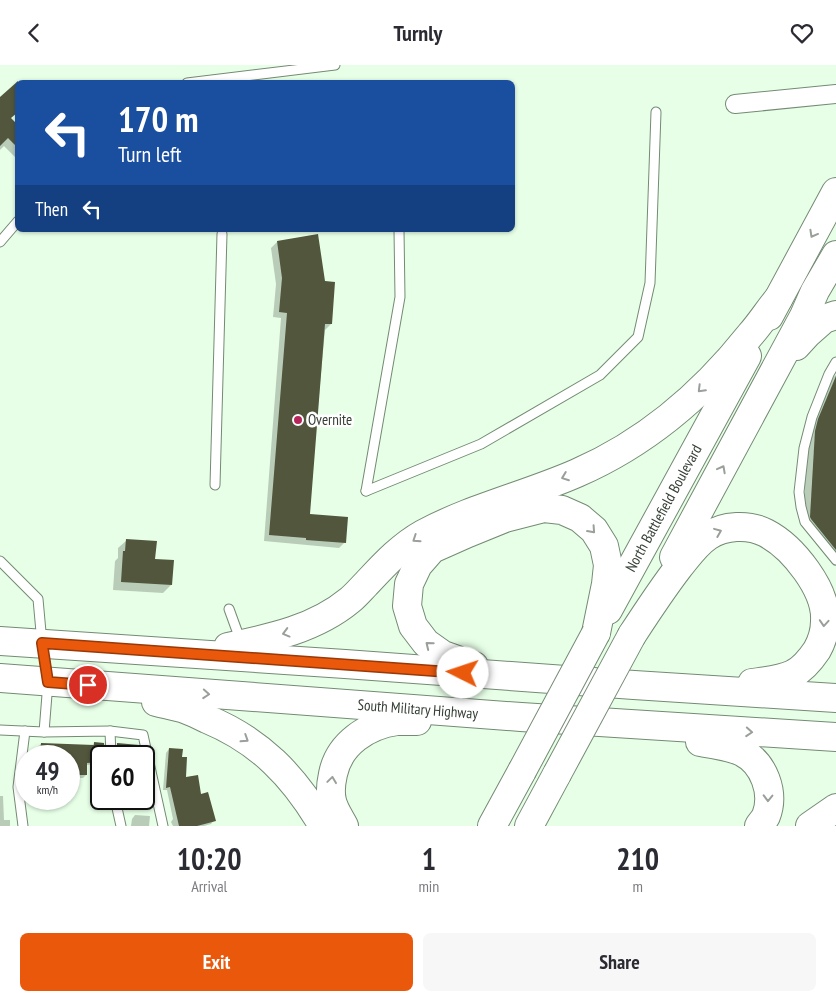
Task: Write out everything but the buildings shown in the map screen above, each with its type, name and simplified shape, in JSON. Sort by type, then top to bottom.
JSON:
[{"type":"main road","name":"North Battlefield Boulevard","points":[[494,822],[836,192]]},
{"type":"main road","name":"North Battlefield Boulevard","points":[[529,826],[836,255]]},
{"type":"main road","points":[[199,654],[292,632],[323,618],[350,600],[395,554],[421,535],[448,521],[577,473],[617,453],[647,434],[689,401],[750,336],[778,299]]},
{"type":"main road","points":[[774,372],[807,334],[824,319],[836,315]]},
{"type":"main road","points":[[542,679],[475,666],[444,655],[426,643],[413,626],[407,606],[409,584],[418,565],[432,549],[505,519],[544,508],[562,510],[580,518],[594,530],[604,546],[608,565],[596,633]]},
{"type":"main road","points":[[632,635],[661,591],[693,549],[708,536],[727,528],[746,527],[765,533],[782,544],[798,560],[812,579],[822,600],[826,620],[822,641],[811,660],[796,673],[784,678],[771,681],[708,686],[634,685]]},
{"type":"main road","points":[[0,641],[836,698]]},
{"type":"main road","name":"South Military Highway","points":[[0,678],[521,717],[836,737]]},
{"type":"main road","points":[[48,682],[184,709],[224,726],[260,750],[284,771],[323,826]]},
{"type":"main road","points":[[344,826],[332,802],[331,784],[334,766],[343,749],[356,737],[375,727],[396,721],[521,717]]},
{"type":"main road","points":[[613,723],[742,752],[757,764],[766,780],[769,798],[766,816],[759,826]]},
{"type":"main road","points":[[538,826],[557,774]]},
{"type":"main road","points":[[810,826],[836,808]]},
{"type":"street","points":[[735,104],[836,94]]},
{"type":"lane","points":[[212,80],[336,65]]},
{"type":"lane","points":[[399,232],[400,297],[366,491],[481,444],[600,375],[638,337],[650,283],[656,112]]},
{"type":"lane","points":[[0,242],[15,224]]},
{"type":"lane","points":[[215,485],[222,235]]},
{"type":"lane","points":[[836,362],[828,375],[812,417],[804,447],[799,492],[805,522],[836,561]]},
{"type":"lane","points":[[0,561],[38,599],[48,682],[44,732]]},
{"type":"lane","points":[[229,609],[242,644]]},
{"type":"lane","points":[[0,730],[44,732],[110,731],[143,735],[163,826]]},
{"type":"lane","points":[[23,826],[18,787],[25,731]]},
{"type":"lane","points":[[110,731],[111,745]]},
{"type":"lane","points":[[117,810],[121,826]]},
{"type":"place","name":"Overnite","points":[[298,420]]},
{"type":"route","points":[[88,685],[48,682],[42,643],[463,673]]}]
